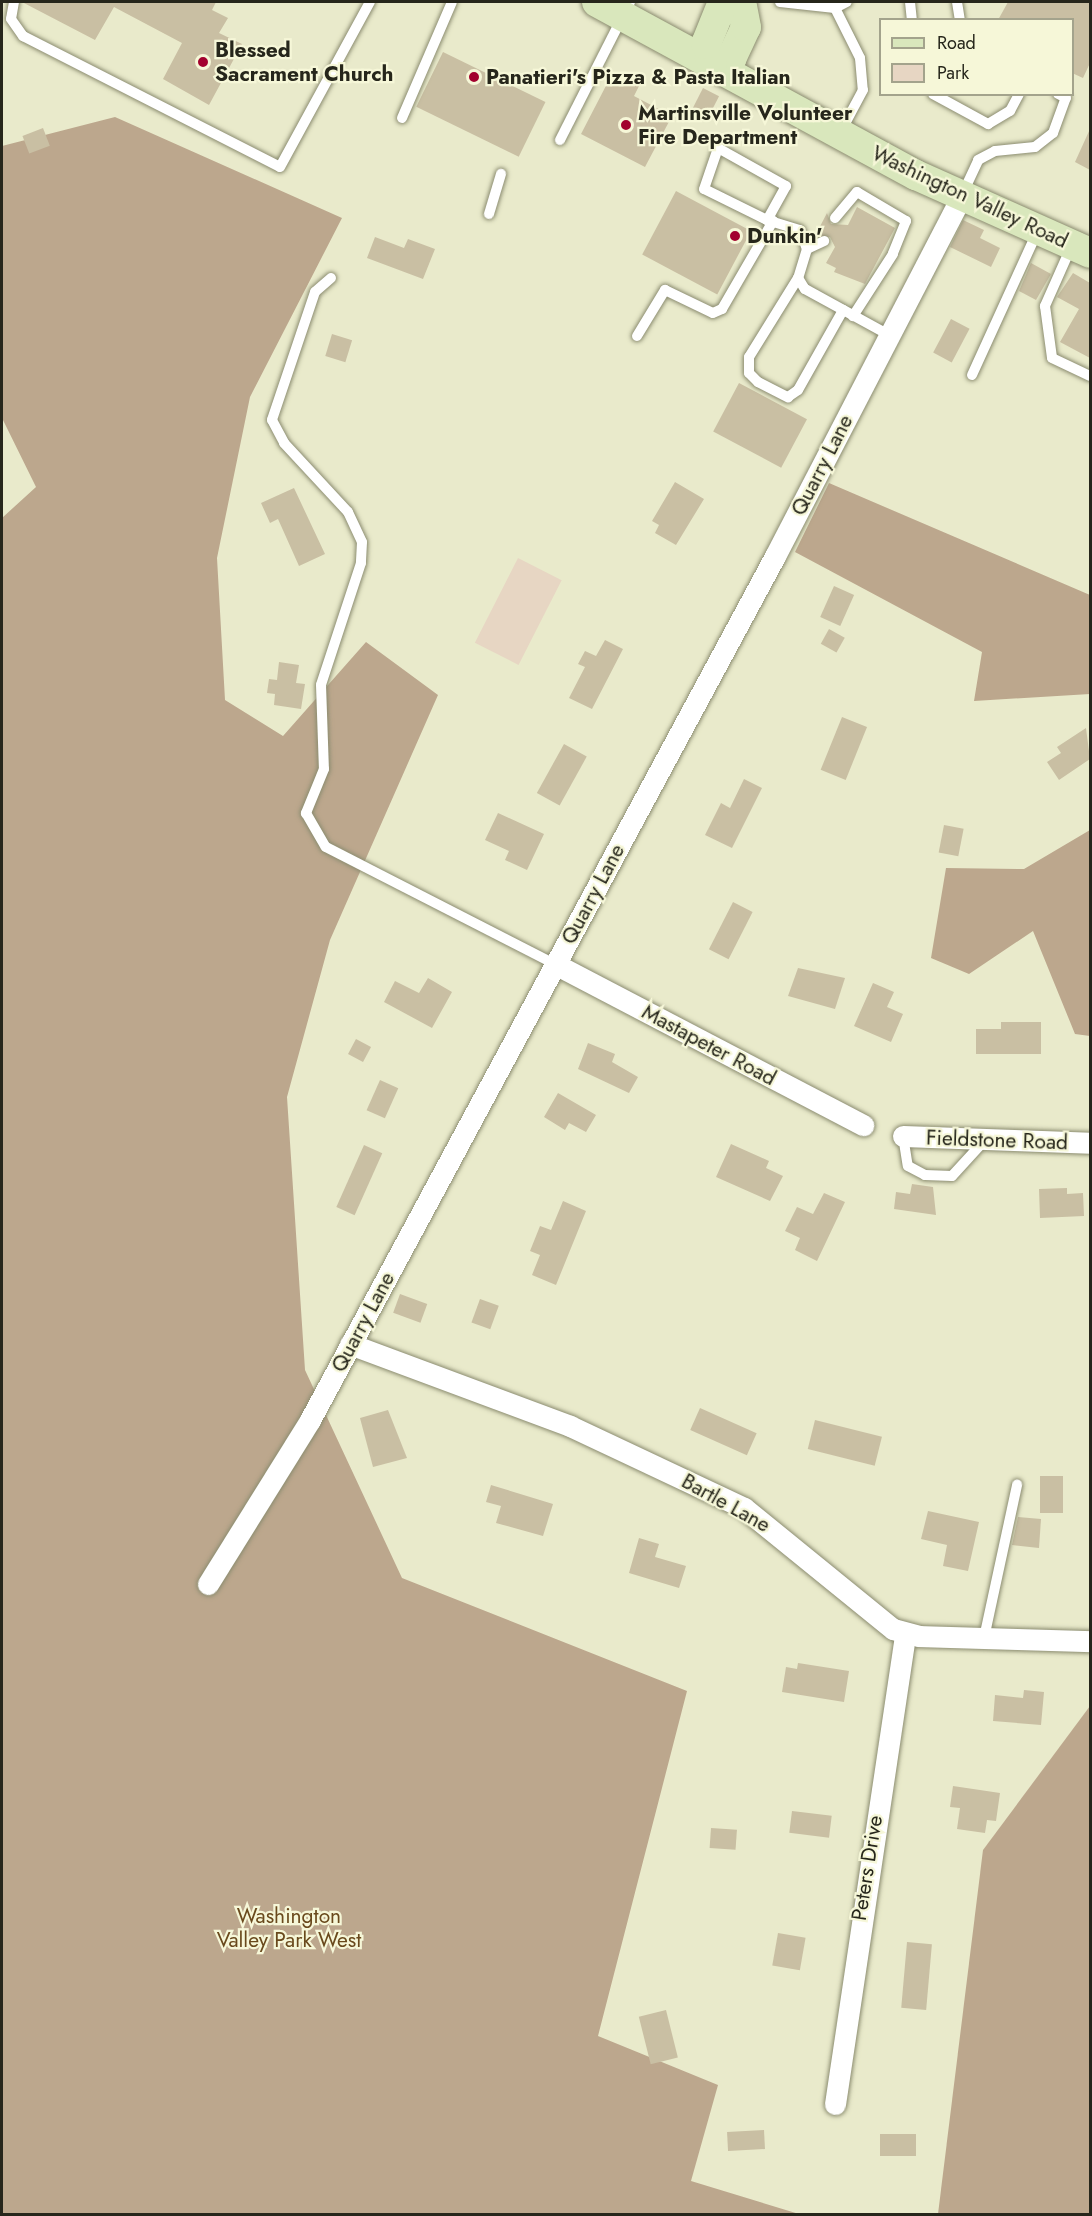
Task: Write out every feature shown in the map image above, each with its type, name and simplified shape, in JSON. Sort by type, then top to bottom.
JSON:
[{"type":"street","name":"Washington Valley Road","points":[[597,2],[627,8],[712,64],[840,133],[962,195],[1081,249]]},
{"type":"street","points":[[723,2],[706,44],[712,64],[731,59],[735,52],[746,27],[741,2]]},
{"type":"street","name":"Quarry Lane","points":[[208,1584],[310,1420],[555,964],[962,195]]},
{"type":"street","name":"Mastapeter Road","points":[[555,964],[863,1125]]},
{"type":"street","name":"Fieldstone Road","points":[[903,1136],[1090,1143]]},
{"type":"street","name":"Bartle Lane","points":[[350,1344],[570,1426],[744,1508],[783,1535],[868,1612],[905,1634],[1090,1641]]},
{"type":"street","name":"Peters Drive","points":[[835,2104],[905,1634]]},
{"type":"lane","points":[[14,2],[11,18],[23,36],[280,167],[370,2]]},
{"type":"lane","points":[[402,117],[452,2]]},
{"type":"lane","points":[[780,2],[835,8],[847,2]]},
{"type":"lane","points":[[910,2],[912,18]]},
{"type":"lane","points":[[957,2],[960,18]]},
{"type":"lane","points":[[560,140],[627,8]]},
{"type":"lane","points":[[835,8],[860,58],[863,90],[840,133]]},
{"type":"lane","points":[[937,96],[988,124],[1010,111],[1018,96]]},
{"type":"lane","points":[[962,195],[978,160],[994,151],[1035,147],[1053,133],[1066,98],[1062,96]]},
{"type":"lane","points":[[638,336],[665,290],[713,313],[722,309],[770,220],[786,186],[718,148],[704,189],[770,220],[800,230],[807,249],[798,278],[749,357],[749,373],[758,382],[788,397],[798,390],[848,313],[893,254],[906,221],[857,192],[835,218]]},
{"type":"lane","points":[[489,214],[501,174]]},
{"type":"lane","points":[[972,375],[1038,230]]},
{"type":"lane","points":[[807,249],[824,241]]},
{"type":"lane","points":[[1081,249],[1045,306],[1052,358],[1090,376]]},
{"type":"lane","points":[[331,278],[315,292],[272,420],[284,443],[348,512],[362,542],[358,573],[321,686],[324,769],[306,813],[326,848],[555,964]]},
{"type":"lane","points":[[798,278],[805,289],[889,336]]},
{"type":"lane","points":[[903,1136],[908,1166],[925,1175],[952,1176],[985,1140]]},
{"type":"lane","points":[[984,1638],[1017,1485]]},
{"type":"green space","name":"Washington Valley Park West","points":[[115,117],[342,218],[250,397],[217,558],[225,700],[283,736],[366,642],[438,695],[330,940],[287,1097],[305,1370],[402,1578],[687,1691],[598,2036],[718,2085],[691,2181],[799,2214],[2,2214],[2,518],[36,487],[2,418],[2,146]]},
{"type":"green space","points":[[829,483],[1090,595],[1090,694],[974,701],[982,652],[795,552]]},
{"type":"green space","points":[[518,558],[562,580],[519,665],[475,643]]},
{"type":"green space","points":[[1090,830],[1090,1036],[1075,1034],[1033,931],[969,974],[931,958],[946,868],[1024,869]]},
{"type":"green space","points":[[1090,1706],[1090,2214],[938,2214],[983,1850]]},
{"type":"building","name":"Blessed Sacrament Church","points":[[22,2],[216,2],[212,10],[228,18],[219,33],[242,44],[209,105],[163,79],[182,43],[114,7],[95,40]]},
{"type":"building","points":[[1008,2],[1090,2],[1090,63],[1083,78],[1074,74],[1074,18],[999,18]]},
{"type":"building","points":[[443,52],[545,102],[519,157],[416,107]]},
{"type":"building","name":"Martinsville Volunteer Fire Department","points":[[610,78],[639,86],[634,96],[672,116],[645,167],[581,134]]},
{"type":"building","points":[[703,88],[719,96],[707,119],[691,111]]},
{"type":"building","points":[[43,128],[50,146],[29,154],[22,136]]},
{"type":"building","points":[[1090,129],[1090,170],[1075,162]]},
{"type":"building","points":[[676,191],[751,231],[717,294],[642,255]]},
{"type":"building","points":[[857,207],[895,228],[865,284],[834,272],[836,268],[826,263],[835,247],[830,237],[815,236],[827,213],[831,224],[848,225]]},
{"type":"building","points":[[963,220],[984,230],[980,238],[1000,248],[991,267],[950,247]]},
{"type":"building","points":[[375,237],[404,248],[408,239],[435,249],[423,279],[367,258]]},
{"type":"building","points":[[1031,263],[1051,274],[1036,300],[1019,291]]},
{"type":"building","points":[[1073,273],[1090,283],[1090,358],[1060,342],[1079,309],[1057,297]]},
{"type":"building","points":[[951,319],[970,329],[952,362],[933,353]]},
{"type":"building","points":[[332,334],[352,340],[345,362],[325,356]]},
{"type":"building","points":[[739,383],[807,419],[781,468],[713,432]]},
{"type":"building","points":[[675,482],[704,499],[676,545],[655,533],[659,525],[652,521]]},
{"type":"building","points":[[294,488],[325,554],[299,566],[278,519],[270,523],[261,503]]},
{"type":"building","points":[[834,586],[854,595],[840,626],[820,617]]},
{"type":"building","points":[[829,629],[845,638],[837,653],[821,644]]},
{"type":"building","points":[[605,640],[623,649],[592,709],[569,698],[585,667],[578,664],[585,651],[596,656]]},
{"type":"building","points":[[279,662],[299,665],[296,683],[305,684],[301,709],[274,705],[275,694],[267,693],[269,679],[277,680]]},
{"type":"building","points":[[842,717],[867,727],[846,780],[821,770]]},
{"type":"building","points":[[1086,728],[1090,759],[1059,780],[1047,762],[1061,753],[1057,747]]},
{"type":"building","points":[[564,744],[587,757],[560,806],[537,793]]},
{"type":"building","points":[[744,779],[762,788],[732,848],[705,835],[721,803],[730,808]]},
{"type":"building","points":[[498,813],[544,834],[527,870],[505,860],[509,851],[485,840]]},
{"type":"building","points":[[944,825],[964,829],[958,856],[939,852]]},
{"type":"building","points":[[733,902],[753,912],[729,959],[709,949]]},
{"type":"building","points":[[798,968],[845,978],[835,1009],[788,996]]},
{"type":"building","points":[[428,978],[452,992],[432,1028],[384,1002],[395,981],[419,993]]},
{"type":"building","points":[[873,983],[894,992],[887,1007],[903,1014],[891,1042],[854,1026]]},
{"type":"building","points":[[1001,1022],[1041,1022],[1041,1054],[976,1054],[976,1029],[1001,1029]]},
{"type":"building","points":[[356,1039],[371,1047],[363,1062],[348,1054]]},
{"type":"building","points":[[588,1043],[615,1054],[612,1062],[638,1077],[629,1093],[578,1069]]},
{"type":"building","points":[[380,1080],[398,1088],[385,1118],[367,1110]]},
{"type":"building","points":[[558,1093],[596,1115],[586,1132],[569,1123],[565,1130],[544,1117]]},
{"type":"building","points":[[731,1144],[769,1161],[766,1168],[783,1176],[770,1201],[716,1177]]},
{"type":"building","points":[[364,1145],[382,1153],[355,1215],[336,1207]]},
{"type":"building","points":[[912,1184],[933,1187],[936,1215],[894,1209],[896,1192],[910,1194]]},
{"type":"building","points":[[1067,1188],[1067,1194],[1083,1193],[1084,1216],[1040,1218],[1039,1189]]},
{"type":"building","points":[[824,1193],[845,1202],[817,1261],[795,1250],[800,1238],[785,1231],[797,1207],[813,1214]]},
{"type":"building","points":[[563,1201],[586,1211],[556,1285],[532,1275],[540,1255],[530,1251],[540,1226],[551,1230]]},
{"type":"building","points":[[400,1294],[427,1304],[420,1323],[393,1313]]},
{"type":"building","points":[[480,1299],[499,1306],[490,1329],[471,1322]]},
{"type":"building","points":[[700,1408],[757,1433],[747,1455],[690,1430]]},
{"type":"building","points":[[388,1410],[407,1458],[373,1467],[360,1418]]},
{"type":"building","points":[[815,1420],[882,1437],[875,1466],[808,1449]]},
{"type":"building","points":[[1040,1476],[1063,1476],[1063,1513],[1040,1513]]},
{"type":"building","points":[[491,1485],[553,1504],[543,1536],[496,1523],[501,1506],[486,1502]]},
{"type":"building","points":[[928,1511],[979,1522],[968,1571],[943,1566],[947,1545],[921,1539]]},
{"type":"building","points":[[1018,1517],[1041,1519],[1039,1548],[1012,1545]]},
{"type":"building","points":[[639,1538],[659,1544],[655,1557],[686,1566],[679,1588],[629,1573]]},
{"type":"building","points":[[798,1663],[849,1671],[844,1702],[782,1692],[786,1667],[797,1669]]},
{"type":"building","points":[[1024,1690],[1044,1692],[1041,1725],[993,1721],[995,1695],[1023,1698]]},
{"type":"building","points":[[953,1786],[1000,1793],[996,1821],[987,1820],[985,1833],[957,1829],[960,1808],[950,1807]]},
{"type":"building","points":[[792,1811],[832,1816],[829,1838],[789,1833]]},
{"type":"building","points":[[711,1828],[737,1830],[736,1850],[710,1848]]},
{"type":"building","points":[[778,1933],[806,1938],[800,1970],[772,1965]]},
{"type":"building","points":[[907,1942],[932,1944],[926,2010],[901,2008]]},
{"type":"building","points":[[666,2010],[678,2058],[651,2064],[639,2017]]},
{"type":"building","points":[[764,2130],[765,2149],[728,2151],[727,2132]]},
{"type":"building","points":[[880,2134],[916,2134],[916,2156],[880,2156]]},
{"type":"place","name":"Blessed Sacrament Church","points":[[203,62]]},
{"type":"place","name":"Panatieri's Pizza & Pasta Italian","points":[[474,77]]},
{"type":"place","name":"Martinsville Volunteer Fire Department","points":[[626,125]]},
{"type":"place","name":"Dunkin'","points":[[735,236]]}]
